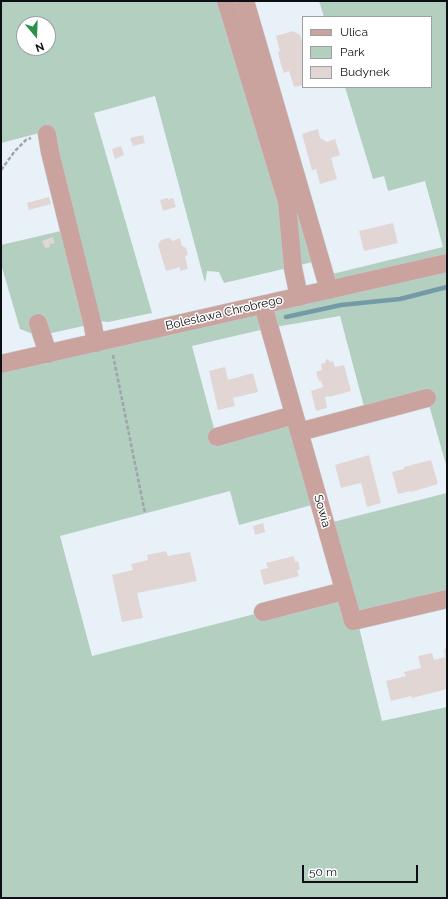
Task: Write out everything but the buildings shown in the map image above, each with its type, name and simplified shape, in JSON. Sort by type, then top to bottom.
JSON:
[{"type":"street","points":[[226,1],[287,202],[293,268],[299,297]]},
{"type":"street","points":[[246,1],[329,290]]},
{"type":"street","points":[[47,134],[50,152],[92,321],[103,341]]},
{"type":"street","name":"Bolesława Chrobrego","points":[[1,364],[447,263]]},
{"type":"street","name":"Sowia","points":[[263,305],[353,621],[447,599]]},
{"type":"street","points":[[38,323],[48,354]]},
{"type":"street","points":[[216,436],[297,424],[427,398]]},
{"type":"street","points":[[262,612],[344,591]]},
{"type":"path","points":[[1,170],[15,151],[26,140],[47,134]]},
{"type":"path","points":[[103,341],[145,513]]},
{"type":"green space","points":[[1,1],[236,1],[317,261],[224,283],[219,272],[207,271],[205,283],[155,96],[94,113],[152,313],[108,322],[100,321],[51,130],[1,143]]},
{"type":"green space","points":[[319,1],[447,1],[447,255],[327,283],[324,276],[443,247],[425,181],[388,191],[384,176],[373,179],[345,88],[432,88],[432,16],[324,16]]},
{"type":"green space","points":[[65,230],[88,325],[38,336],[20,329],[1,264],[1,245]]},
{"type":"green space","points":[[447,270],[447,468],[427,398],[366,414],[340,316],[269,328],[192,346],[216,436],[294,415],[319,503],[239,525],[230,491],[60,536],[92,656],[344,591],[325,524],[447,493],[447,599],[359,627],[382,721],[447,707],[447,898],[1,898],[1,371]]},
{"type":"waterway","points":[[286,317],[341,305],[400,299],[447,287]]}]
